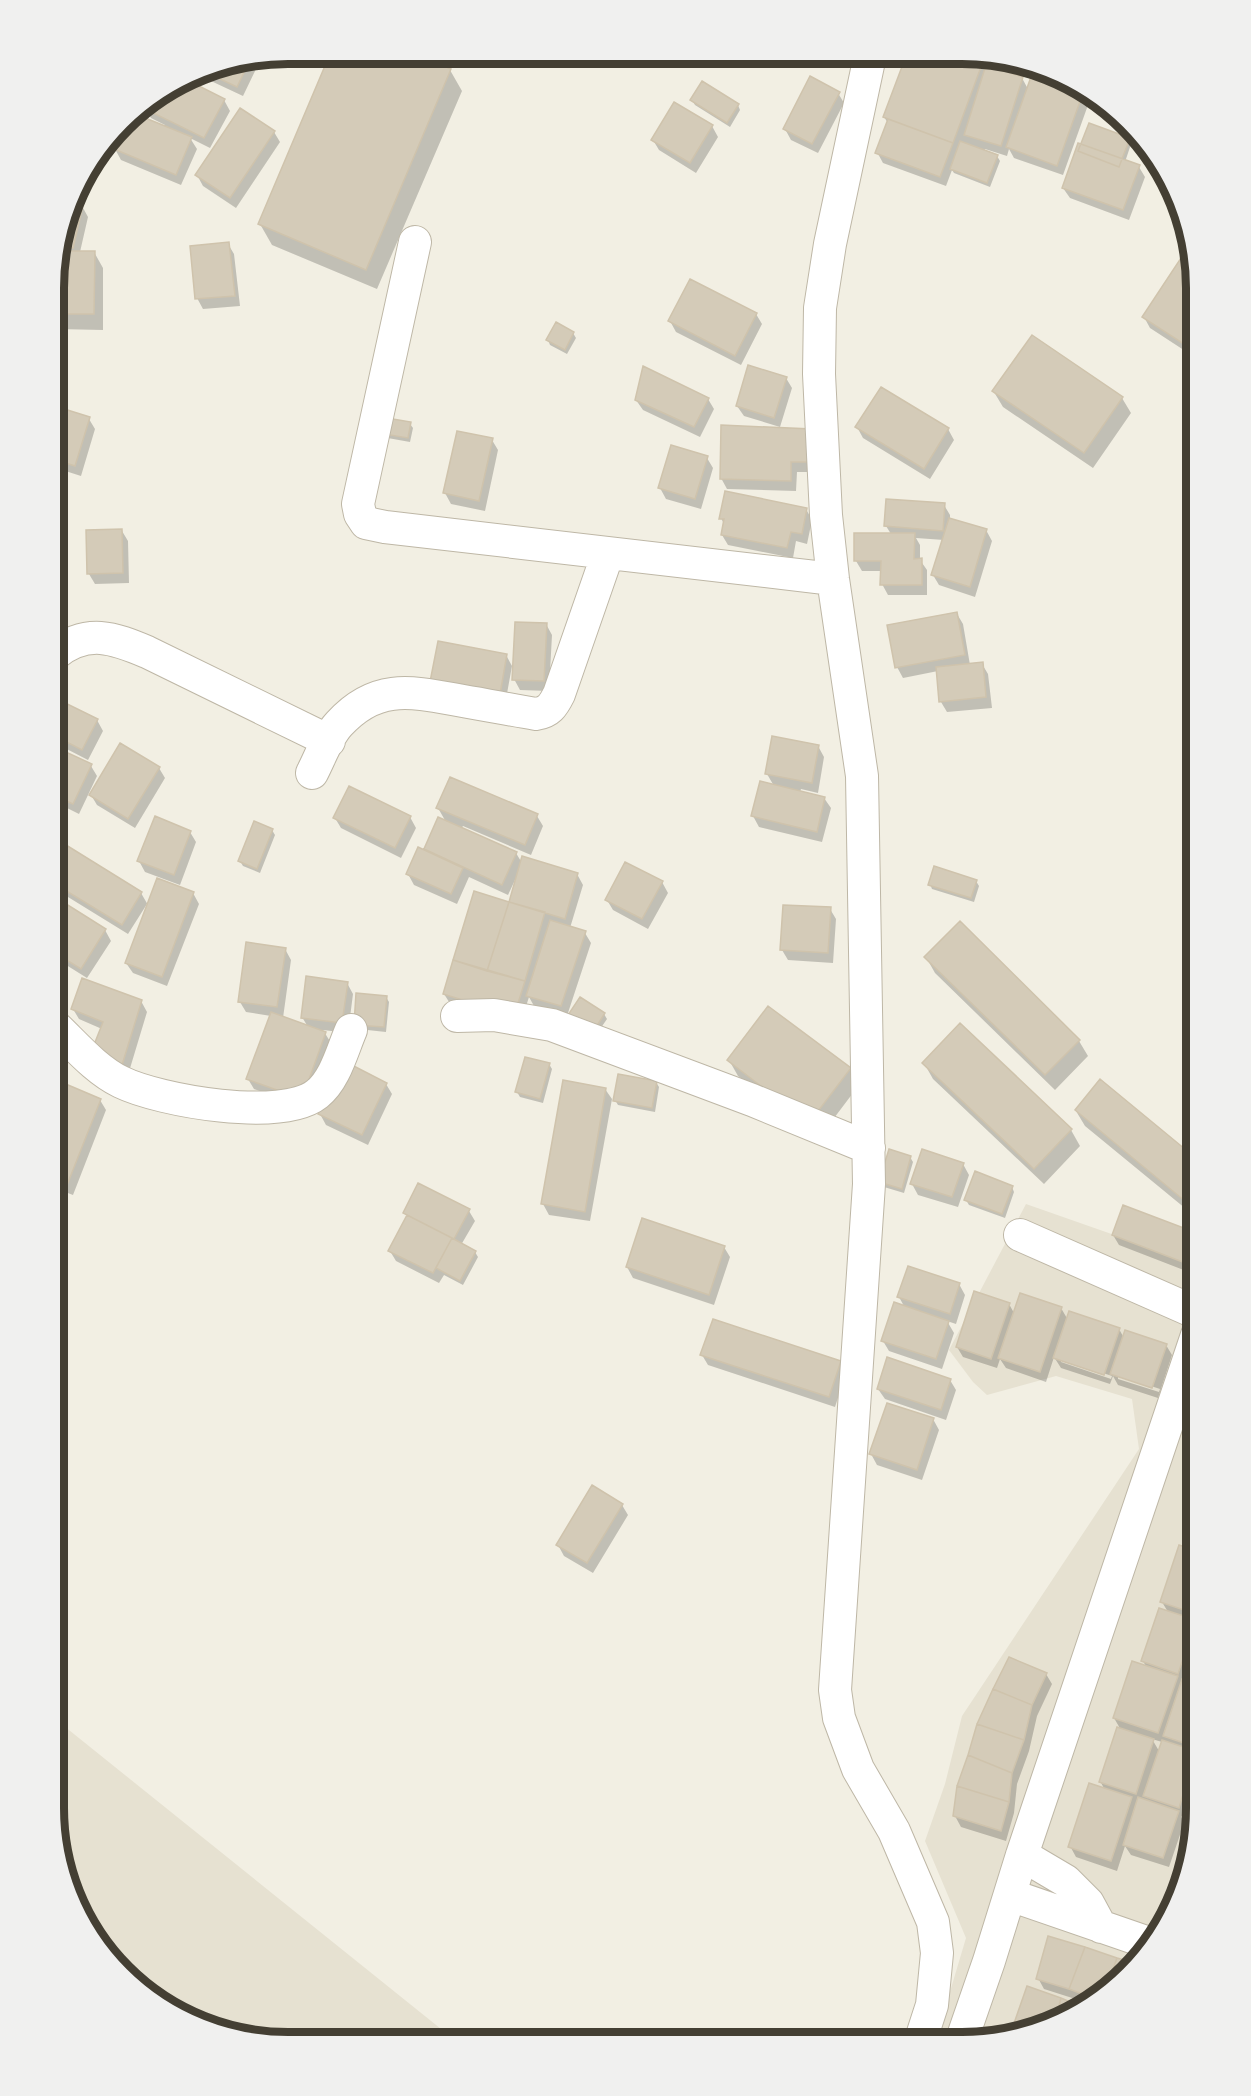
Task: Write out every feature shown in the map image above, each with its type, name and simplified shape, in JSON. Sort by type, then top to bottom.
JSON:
[{"type":"street","points":[[868,64],[830,244],[820,308],[819,374],[826,515],[833,579],[862,776],[869,1148],[868,1205],[835,1690],[839,1718],[858,1769],[894,1831],[933,1922],[937,1953],[932,2006],[923,2032]]},
{"type":"street","points":[[415,242],[358,504],[360,514],[366,523],[833,579]]},
{"type":"street","points":[[312,773],[337,726],[357,707],[373,698],[388,694],[413,692],[536,714],[546,712],[553,706],[559,694],[608,553]]},
{"type":"street","points":[[64,649],[85,639],[98,637],[117,640],[147,652],[328,741]]},
{"type":"street","points":[[457,1016],[494,1015],[552,1024],[752,1100],[869,1148]]},
{"type":"street","points":[[64,1035],[92,1062],[120,1082],[158,1094],[197,1102],[263,1108],[285,1107],[308,1101],[319,1093],[332,1076],[351,1030]]},
{"type":"street","points":[[1020,1235],[1186,1308]]},
{"type":"street","points":[[964,2032],[1186,1368]]},
{"type":"street","points":[[1022,1855],[1066,1881],[1088,1903],[1101,1927]]},
{"type":"street","points":[[1010,1895],[1142,1941]]},
{"type":"shaded area","points":[[1026,1204],[1186,1260],[1186,1822],[1175,1879],[1149,1932],[1140,1944],[1121,1966],[1087,1994],[1034,2020],[991,2030],[962,2032],[938,2032],[966,1938],[925,1841],[945,1784],[962,1716],[1139,1449],[1132,1399],[1056,1376],[987,1395],[973,1382],[949,1350]]},
{"type":"shaded area","points":[[64,1726],[445,2032],[260,2030],[217,2020],[164,1994],[152,1985],[130,1966],[102,1932],[76,1879],[66,1836]]},
{"type":"building","points":[[326,64],[439,64],[451,69],[366,270],[258,224]]},
{"type":"building","points":[[903,64],[982,65],[953,143],[883,117]]},
{"type":"building","points":[[986,66],[1023,77],[1001,146],[964,135]]},
{"type":"building","points":[[246,69],[237,87],[215,77]]},
{"type":"building","points":[[1032,75],[1081,99],[1057,166],[1006,147]]},
{"type":"building","points":[[810,76],[840,92],[812,144],[783,129]]},
{"type":"building","points":[[702,81],[739,104],[727,123],[690,100]]},
{"type":"building","points":[[197,85],[225,99],[204,138],[151,112],[164,102]]},
{"type":"building","points":[[674,102],[713,125],[690,163],[651,140]]},
{"type":"building","points":[[240,108],[275,131],[230,198],[195,175]]},
{"type":"building","points":[[144,117],[192,137],[176,175],[114,149]]},
{"type":"building","points":[[888,119],[953,143],[940,177],[875,153]]},
{"type":"building","points":[[1089,123],[1129,139],[1119,167],[1078,151]]},
{"type":"building","points":[[960,141],[998,155],[987,183],[950,169]]},
{"type":"building","points":[[1078,143],[1140,165],[1123,210],[1062,188]]},
{"type":"building","points":[[83,205],[73,248],[69,247],[72,231]]},
{"type":"building","points":[[229,242],[235,296],[195,299],[190,246]]},
{"type":"building","points":[[68,251],[95,251],[94,314],[64,314]]},
{"type":"building","points":[[1181,258],[1185,261],[1186,345],[1142,317]]},
{"type":"building","points":[[690,279],[757,313],[735,356],[668,321]]},
{"type":"building","points":[[556,322],[574,332],[565,350],[546,340]]},
{"type":"building","points":[[1032,335],[1123,397],[1084,453],[992,391]]},
{"type":"building","points":[[748,365],[787,377],[774,418],[736,406]]},
{"type":"building","points":[[643,366],[709,398],[694,427],[635,400]]},
{"type":"building","points":[[881,387],[949,428],[924,469],[855,427]]},
{"type":"building","points":[[64,409],[90,417],[75,466],[64,463]]},
{"type":"building","points":[[381,417],[411,422],[408,438],[378,433]]},
{"type":"building","points":[[721,425],[812,429],[812,462],[791,462],[791,481],[720,479]]},
{"type":"building","points":[[457,431],[493,438],[479,501],[443,493]]},
{"type":"building","points":[[671,445],[708,456],[695,499],[658,488]]},
{"type":"building","points":[[725,491],[807,508],[802,534],[791,532],[787,548],[721,535],[724,519],[719,519]]},
{"type":"building","points":[[886,499],[945,503],[943,531],[884,526]]},
{"type":"building","points":[[949,518],[987,529],[970,587],[931,575]]},
{"type":"building","points":[[122,529],[123,573],[87,574],[86,530]]},
{"type":"building","points":[[854,533],[915,533],[914,559],[922,558],[922,585],[880,585],[881,561],[854,561]]},
{"type":"building","points":[[957,612],[965,655],[895,668],[887,625]]},
{"type":"building","points":[[515,622],[547,623],[544,681],[512,680]]},
{"type":"building","points":[[438,641],[507,654],[499,700],[429,687]]},
{"type":"building","points":[[983,662],[986,697],[939,702],[936,667]]},
{"type":"building","points":[[64,702],[98,719],[82,750],[64,741]]},
{"type":"building","points":[[772,736],[819,745],[812,783],[765,774]]},
{"type":"building","points":[[120,743],[160,767],[128,819],[89,795]]},
{"type":"building","points":[[64,751],[92,764],[73,804],[64,800]]},
{"type":"building","points":[[450,777],[538,814],[525,845],[436,808]]},
{"type":"building","points":[[760,781],[825,797],[817,832],[751,816]]},
{"type":"building","points":[[349,786],[411,816],[395,848],[333,818]]},
{"type":"building","points":[[155,816],[191,831],[174,875],[137,861]]},
{"type":"building","points":[[438,817],[517,852],[502,885],[424,849]]},
{"type":"building","points":[[254,821],[273,829],[257,869],[238,861]]},
{"type":"building","points":[[66,845],[142,892],[122,925],[64,890],[64,848]]},
{"type":"building","points":[[418,847],[463,868],[451,894],[406,874]]},
{"type":"building","points":[[522,856],[578,873],[565,919],[509,902]]},
{"type":"building","points":[[625,862],[663,881],[642,919],[605,900]]},
{"type":"building","points":[[934,866],[977,880],[971,898],[928,885]]},
{"type":"building","points":[[157,878],[194,892],[162,977],[125,963]]},
{"type":"building","points":[[474,891],[509,902],[487,971],[453,960]]},
{"type":"building","points":[[509,902],[545,912],[525,981],[487,971]]},
{"type":"building","points":[[64,903],[106,929],[81,969],[64,959]]},
{"type":"building","points":[[783,905],[831,907],[828,953],[780,950]]},
{"type":"building","points":[[550,920],[586,931],[561,1006],[526,996]]},
{"type":"building","points":[[960,921],[1080,1040],[1045,1075],[924,957]]},
{"type":"building","points":[[246,942],[286,948],[277,1007],[238,1002]]},
{"type":"building","points":[[453,960],[525,981],[514,1016],[443,994]]},
{"type":"building","points":[[306,976],[348,982],[342,1023],[301,1018]]},
{"type":"building","points":[[82,978],[142,1000],[122,1065],[90,1055],[103,1022],[71,1009]]},
{"type":"building","points":[[356,993],[387,996],[384,1027],[354,1025]]},
{"type":"building","points":[[580,997],[605,1013],[591,1035],[566,1018]]},
{"type":"building","points":[[768,1006],[851,1068],[809,1123],[727,1060]]},
{"type":"building","points":[[271,1012],[326,1032],[302,1099],[246,1079]]},
{"type":"building","points":[[960,1023],[1072,1129],[1034,1169],[922,1063]]},
{"type":"building","points":[[525,1057],[550,1063],[540,1099],[515,1092]]},
{"type":"building","points":[[344,1061],[387,1083],[362,1135],[318,1114]]},
{"type":"building","points":[[618,1074],[657,1081],[652,1108],[613,1101]]},
{"type":"building","points":[[1100,1079],[1186,1150],[1186,1202],[1075,1110]]},
{"type":"building","points":[[563,1080],[606,1088],[585,1212],[541,1204]]},
{"type":"building","points":[[64,1083],[101,1099],[67,1185],[64,1184]]},
{"type":"building","points":[[889,1149],[911,1156],[902,1189],[879,1182]]},
{"type":"building","points":[[922,1149],[964,1163],[952,1197],[910,1184]]},
{"type":"building","points":[[975,1171],[1013,1186],[1002,1214],[964,1200]]},
{"type":"building","points":[[418,1183],[470,1209],[454,1239],[403,1213]]},
{"type":"building","points":[[1123,1205],[1186,1229],[1186,1263],[1112,1235]]},
{"type":"building","points":[[407,1215],[452,1238],[433,1273],[388,1251]]},
{"type":"building","points":[[642,1218],[725,1246],[709,1295],[626,1267]]},
{"type":"building","points":[[452,1238],[476,1251],[460,1281],[436,1268]]},
{"type":"building","points":[[908,1266],[960,1283],[950,1314],[897,1297]]},
{"type":"building","points":[[974,1291],[1010,1303],[991,1359],[956,1347]]},
{"type":"building","points":[[1020,1293],[1062,1307],[1040,1372],[998,1358]]},
{"type":"building","points":[[894,1302],[949,1321],[936,1359],[881,1341]]},
{"type":"building","points":[[1069,1311],[1120,1328],[1104,1375],[1053,1358]]},
{"type":"building","points":[[713,1319],[841,1361],[829,1397],[700,1355]]},
{"type":"building","points":[[1125,1330],[1167,1344],[1152,1388],[1110,1374]]},
{"type":"building","points":[[887,1357],[951,1379],[941,1410],[877,1389]]},
{"type":"building","points":[[887,1403],[934,1418],[917,1470],[869,1454]]},
{"type":"building","points":[[592,1485],[623,1504],[587,1563],[556,1545]]},
{"type":"building","points":[[1179,1545],[1186,1547],[1186,1611],[1160,1602]]},
{"type":"building","points":[[1159,1608],[1186,1617],[1186,1650],[1178,1674],[1141,1661]]},
{"type":"building","points":[[1009,1657],[1047,1673],[1032,1705],[993,1689]]},
{"type":"building","points":[[1132,1661],[1178,1676],[1158,1733],[1113,1718]]},
{"type":"building","points":[[1182,1679],[1186,1680],[1186,1744],[1163,1736]]},
{"type":"building","points":[[993,1689],[1032,1705],[1024,1740],[977,1724]]},
{"type":"building","points":[[977,1724],[1024,1740],[1012,1773],[968,1755]]},
{"type":"building","points":[[1117,1727],[1154,1739],[1136,1794],[1099,1782]]},
{"type":"building","points":[[1162,1740],[1186,1748],[1186,1785],[1179,1808],[1143,1796]]},
{"type":"building","points":[[968,1755],[1012,1773],[1009,1802],[957,1786]]},
{"type":"building","points":[[1089,1783],[1132,1797],[1111,1861],[1068,1847]]},
{"type":"building","points":[[957,1786],[1009,1802],[1001,1831],[953,1816]]},
{"type":"building","points":[[1138,1797],[1179,1811],[1163,1858],[1123,1845]]},
{"type":"building","points":[[1048,1936],[1085,1947],[1069,1989],[1036,1979]]},
{"type":"building","points":[[1085,1947],[1117,1958],[1111,1975],[1087,1994],[1069,1989]]},
{"type":"building","points":[[1117,1958],[1126,1960],[1121,1966],[1111,1975]]},
{"type":"building","points":[[1027,1986],[1061,1998],[1058,2009],[1034,2020],[1013,2025]]},
{"type":"building","points":[[1061,1998],[1071,2002],[1061,2008],[1058,2009]]}]
